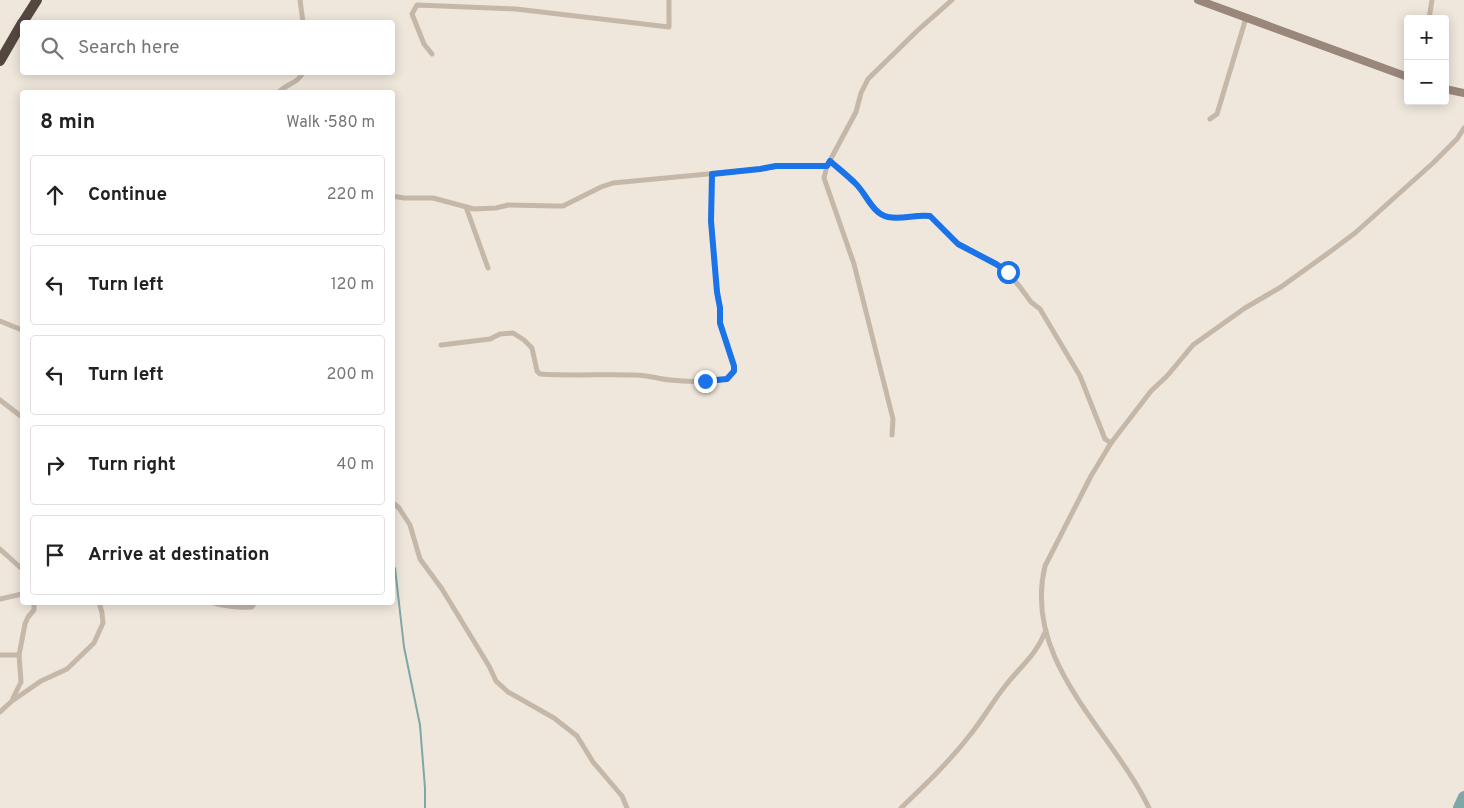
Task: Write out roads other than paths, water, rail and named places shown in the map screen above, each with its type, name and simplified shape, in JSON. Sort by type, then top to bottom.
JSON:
[{"type":"highway","points":[[24,20],[36,0]]},
{"type":"highway","points":[[0,60],[20,26]]},
{"type":"street","points":[[300,0],[303,20]]},
{"type":"street","points":[[432,54],[424,44],[412,14],[417,5],[516,9],[669,27],[669,0]]},
{"type":"street","points":[[892,435],[893,419],[854,264],[824,178],[829,163],[856,112],[861,93],[868,80],[917,31],[952,0]]},
{"type":"street","points":[[1198,0],[1404,76]]},
{"type":"street","points":[[1430,15],[1432,0]]},
{"type":"street","points":[[1210,119],[1217,114],[1246,18]]},
{"type":"street","points":[[281,90],[298,80],[301,75]]},
{"type":"street","points":[[1449,90],[1464,93]]},
{"type":"street","points":[[1149,808],[1128,770],[1076,697],[1064,676],[1045,632],[1041,582],[1045,566],[1091,476],[1111,443],[1151,391],[1167,376],[1193,345],[1245,308],[1280,287],[1331,252],[1433,163],[1457,140],[1464,128]]},
{"type":"street","points":[[395,196],[433,198],[466,208],[492,209],[508,205],[563,206],[613,183],[776,166],[829,163],[856,184],[870,204],[881,214],[894,218],[930,216],[958,244],[996,264],[1012,276],[1031,302],[1040,309],[1051,326],[1083,382],[1105,439],[1111,443]]},
{"type":"street","points":[[442,345],[490,339],[500,334],[513,333],[532,348],[537,370],[540,374],[567,376],[634,375],[652,376],[669,380],[705,381],[727,379],[734,371],[734,366],[720,323],[711,221],[712,174]]},
{"type":"street","points":[[466,208],[488,268]]},
{"type":"street","points":[[0,321],[20,329]]},
{"type":"street","points":[[0,400],[20,415]]},
{"type":"street","points":[[395,504],[410,525],[420,558],[442,588],[496,681],[508,692],[529,702],[537,710],[554,718],[577,736],[593,762],[622,796],[627,808]]},
{"type":"street","points":[[0,549],[20,567]]},
{"type":"street","points":[[0,599],[20,594]]},
{"type":"street","points":[[12,701],[21,682],[20,654],[25,624],[34,610],[34,605]]},
{"type":"street","points":[[0,712],[12,701],[41,682],[67,669],[94,643],[103,623],[100,605]]},
{"type":"street","points":[[218,605],[239,608],[252,607],[253,605]]},
{"type":"street","points":[[901,808],[940,771],[971,734],[1006,685],[1035,652],[1045,632]]},
{"type":"street","points":[[0,655],[20,654]]},
{"type":"waterway","points":[[395,568],[404,647],[420,725],[425,808]]},
{"type":"waterway","points":[[1459,808],[1464,797]]}]
